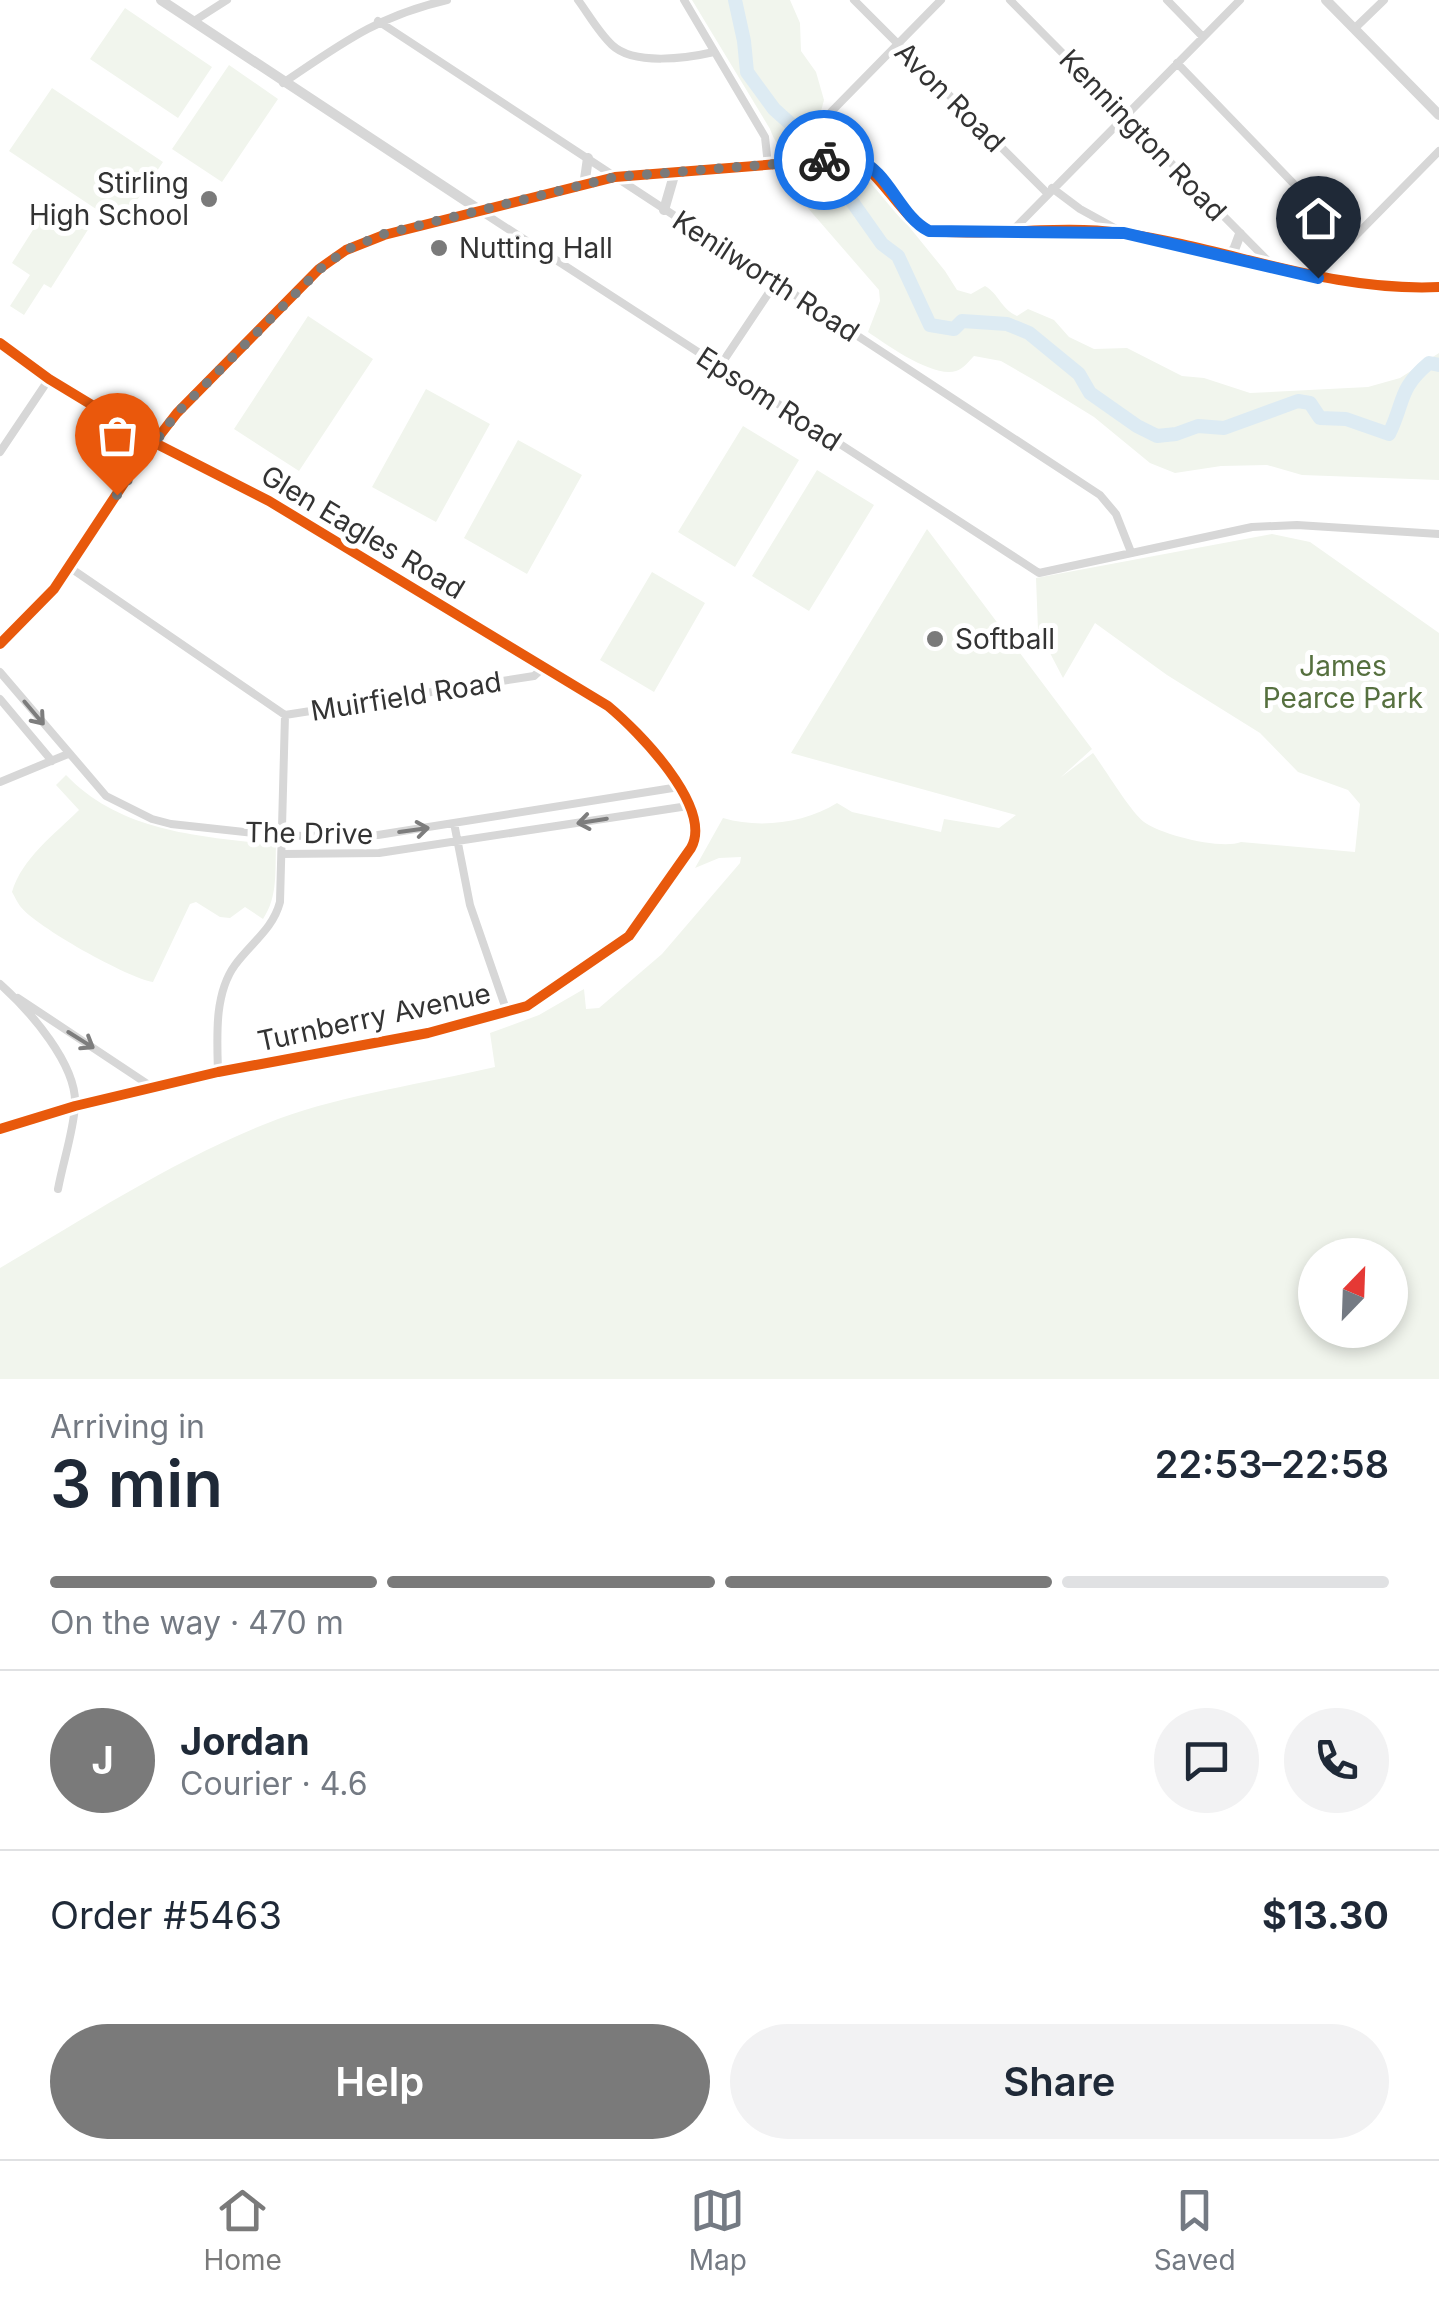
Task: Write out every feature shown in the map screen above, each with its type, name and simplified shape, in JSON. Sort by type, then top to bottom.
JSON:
[{"type":"street","name":"Epsom Road","points":[[161,0],[1040,573],[1230,530],[1274,526],[1439,534]]},
{"type":"street","points":[[194,21],[227,0]]},
{"type":"street","points":[[282,82],[378,21],[447,0]]},
{"type":"street","points":[[578,0],[611,44],[624,52],[672,58],[714,52]]},
{"type":"street","points":[[684,0],[766,137],[768,165]]},
{"type":"street","name":"Avon Road","points":[[854,0],[1050,190],[1124,233]]},
{"type":"street","points":[[941,0],[829,116],[829,126],[854,158],[878,176],[925,230],[1124,233],[1314,278],[1371,286],[1439,287]]},
{"type":"street","name":"Kennington Road","points":[[1010,0],[1277,269]]},
{"type":"street","points":[[1166,0],[1203,37]]},
{"type":"street","points":[[1011,232],[1240,0]]},
{"type":"street","points":[[1326,0],[1439,115]]},
{"type":"street","points":[[1354,30],[1384,0]]},
{"type":"street","name":"Kenilworth Road","points":[[378,21],[1100,495],[1116,514],[1131,552]]},
{"type":"street","points":[[1177,64],[1349,241]]},
{"type":"street","points":[[1314,278],[1439,150]]},
{"type":"street","points":[[584,186],[588,158]]},
{"type":"street","points":[[0,644],[20,627],[69,567],[176,414],[333,257],[366,240],[615,177],[854,158]]},
{"type":"street","points":[[664,210],[675,172]]},
{"type":"street","points":[[447,190],[447,219]]},
{"type":"street","points":[[1222,256],[1234,250],[1240,234]]},
{"type":"street","points":[[720,366],[776,282]]},
{"type":"street","name":"Glen Eagles Road","points":[[0,343],[50,380],[153,442],[269,501],[608,706],[658,753],[679,787]]},
{"type":"street","points":[[0,452],[50,380]]},
{"type":"street","name":"Muirfield Road","points":[[69,567],[285,715],[534,676],[544,667]]},
{"type":"street","name":"The Drive","points":[[0,672],[106,796],[152,819],[208,830],[282,836],[378,834],[679,787]]},
{"type":"street","points":[[0,699],[52,761]]},
{"type":"street","points":[[218,1072],[219,1014],[226,982],[278,910],[285,715]]},
{"type":"street","points":[[0,782],[68,754]]},
{"type":"street","name":"Turnberry Avenue","points":[[0,1128],[218,1072],[428,1033],[536,1002],[629,936],[696,839],[695,824],[679,787]]},
{"type":"street","name":"The Drive","points":[[282,854],[379,852],[688,806]]},
{"type":"street","points":[[454,823],[470,905],[506,1012]]},
{"type":"street","points":[[0,984],[152,1087]]},
{"type":"street","points":[[10,993],[66,1064],[73,1081],[75,1106],[58,1189]]},
{"type":"green space","points":[[692,0],[790,0],[800,23],[801,51],[816,72],[824,100],[820,115],[823,131],[836,149],[832,155],[794,155],[780,147]]},
{"type":"green space","points":[[125,8],[212,67],[178,118],[90,59]]},
{"type":"green space","points":[[229,65],[278,99],[222,182],[172,149]]},
{"type":"green space","points":[[52,88],[163,162],[120,225],[9,151]]},
{"type":"green space","points":[[842,168],[868,176],[957,290],[971,294],[985,286],[1017,316],[1028,309],[1054,320],[1069,337],[1094,349],[1127,348],[1182,376],[1204,378],[1250,393],[1368,387],[1400,378],[1439,353],[1439,480],[1302,475],[1267,465],[1175,473],[1150,463],[1094,417],[1001,361],[974,356],[959,370],[946,372],[910,359],[868,332],[880,301],[879,290],[807,207],[805,190],[815,173]]},
{"type":"green space","points":[[50,203],[89,228],[51,288],[44,284],[24,315],[10,306],[30,275],[12,263]]},
{"type":"green space","points":[[308,316],[373,359],[299,471],[234,429]]},
{"type":"green space","points":[[426,389],[490,424],[436,522],[372,487]]},
{"type":"green space","points":[[743,426],[799,460],[735,567],[678,532]]},
{"type":"green space","points":[[518,440],[582,475],[527,574],[464,538]]},
{"type":"green space","points":[[817,470],[874,505],[809,611],[752,576]]},
{"type":"green space","name":"James Pearce Park","points":[[927,529],[1092,749],[1060,778],[1093,753],[1138,817],[1164,832],[1192,840],[1355,852],[1360,804],[1348,790],[1298,772],[1260,733],[1167,675],[1095,623],[1063,678],[1038,630],[1036,578],[1272,534],[1310,542],[1439,633],[1439,1379],[0,1379],[0,1268],[136,1187],[242,1134],[331,1103],[495,1067],[490,1033],[539,1015],[584,989],[586,1009],[599,1008],[662,954],[740,863],[741,857],[719,858],[695,868],[723,818],[752,823],[782,822],[837,803],[852,812],[941,832],[944,819],[999,828],[1016,815],[791,753]]},
{"type":"green space","points":[[652,572],[705,603],[654,692],[600,660]]},
{"type":"green space","points":[[66,775],[88,794],[137,820],[191,834],[276,845],[273,893],[263,919],[245,907],[230,918],[220,917],[196,902],[190,904],[153,982],[104,962],[44,926],[20,906],[12,892],[31,857],[79,810],[56,785]]},
{"type":"waterway","points":[[735,0],[747,72],[774,109],[824,162],[882,244],[898,256],[930,325],[954,329],[962,321],[1007,324],[1029,333],[1079,374],[1090,393],[1157,436],[1198,426],[1224,428],[1298,401],[1310,403],[1320,418],[1346,419],[1389,434],[1412,380],[1429,363],[1439,365]]},
{"type":"cycle path","points":[[0,644],[54,589],[132,471],[177,413],[319,269],[346,250],[384,235],[615,177],[854,158],[910,217],[929,231],[1121,233],[1358,283],[1439,287]]},
{"type":"cycle path","points":[[0,343],[49,379],[153,442],[269,501],[608,706],[669,771],[692,812],[695,831],[691,848],[629,936],[527,1006],[428,1033],[218,1072],[75,1106],[0,1129]]},
{"type":"way so far","points":[[117,495],[176,414],[333,257],[366,240],[615,177],[824,160]]},
{"type":"place","name":"Stirling High School","points":[[209,199]]},
{"type":"place","name":"Nutting Hall","points":[[439,248]]},
{"type":"place","name":"Softball","points":[[935,639]]},
{"type":"route","points":[[824,160],[854,158],[864,164],[918,224],[929,231],[1124,233],[1318,278]]}]
